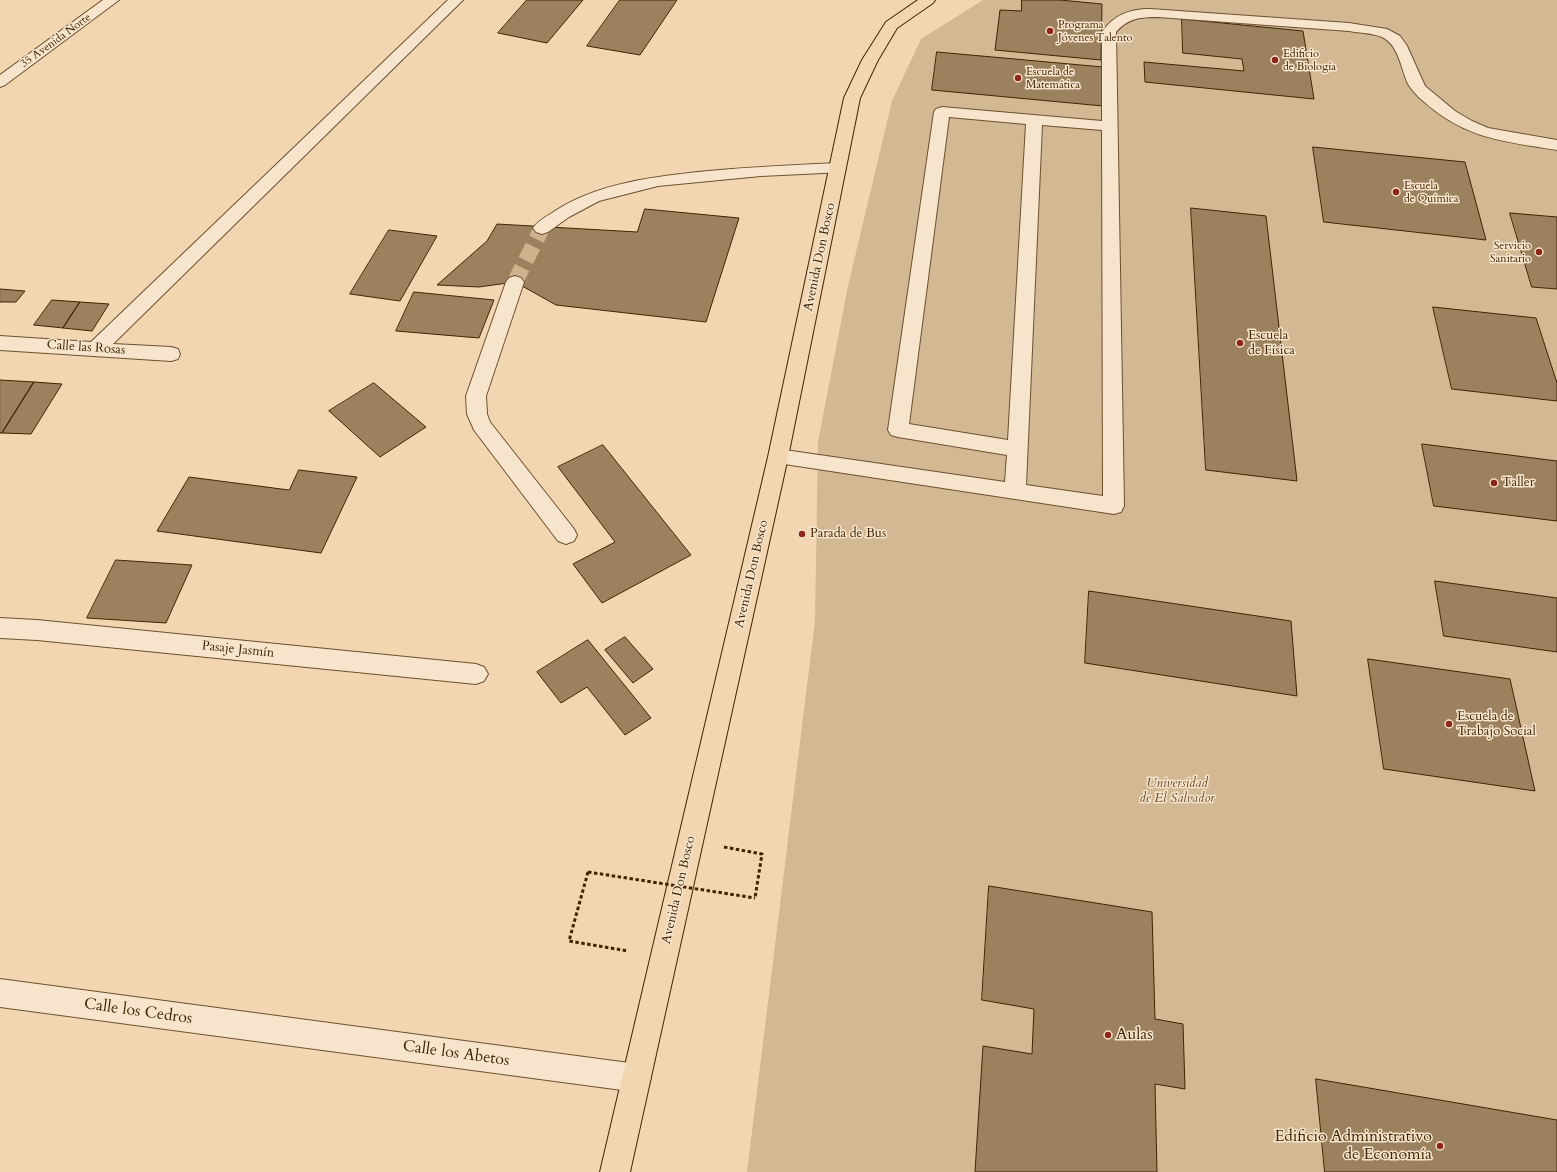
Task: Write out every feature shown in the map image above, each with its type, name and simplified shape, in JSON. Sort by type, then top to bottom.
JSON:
[{"type":"main road","name":"Avenida Don Bosco","points":[[615,1172],[778,457],[852,98],[870,60],[892,25],[928,0]]},
{"type":"street","name":"35 Avenida Norte","points":[[0,82],[112,0]]},
{"type":"street","points":[[96,349],[456,0]]},
{"type":"street","points":[[778,457],[1114,506],[1108,32],[1116,22],[1125,17],[1138,13],[1158,13],[1374,30],[1390,35],[1398,42],[1405,53],[1420,90],[1450,114],[1481,130],[1557,145]]},
{"type":"street","points":[[1017,448],[898,430],[942,112],[1110,126]]},
{"type":"street","points":[[1016,492],[1034,119]]},
{"type":"street","points":[[542,228],[563,213],[593,197],[658,181],[761,171],[838,168]]},
{"type":"street","points":[[515,282],[476,396],[477,414],[480,425],[566,535]]},
{"type":"street","name":"Calle las Rosas","points":[[0,343],[171,354]]},
{"type":"street","name":"Pasaje Jasmín","points":[[0,628],[45,631],[476,674]]},
{"type":"street","name":"Calle los Cedros","points":[[0,993],[276,1030]]},
{"type":"street","name":"Calle los Abetos","points":[[276,1030],[637,1078]]},
{"type":"path","points":[[664,956],[569,941],[588,872],[755,898],[762,854]]},
{"type":"green space","name":"Universidad de El Salvador","points":[[983,0],[1557,0],[1557,1172],[747,1172],[815,621],[818,442],[848,286],[892,101],[921,39]]},
{"type":"building","points":[[527,0],[583,0],[547,43],[498,33]]},
{"type":"building","points":[[620,0],[677,0],[640,55],[587,46]]},
{"type":"building","name":"Programa Jóvenes Talento","points":[[1022,0],[1060,0],[1102,4],[1101,60],[995,50],[1000,10],[1021,11]]},
{"type":"building","name":"Edificio de Biología","points":[[1182,19],[1303,31],[1314,99],[1145,82],[1144,62],[1244,71],[1242,59],[1183,53]]},
{"type":"building","name":"Escuela de Matemática","points":[[937,52],[1103,67],[1103,106],[932,90]]},
{"type":"building","name":"Escuela de Química","points":[[1313,147],[1465,162],[1486,240],[1324,222]]},
{"type":"building","name":"Escuela de Física","points":[[1191,208],[1266,216],[1297,481],[1206,470]]},
{"type":"building","points":[[645,209],[739,218],[706,322],[556,305],[515,282],[479,287],[437,285],[487,241],[497,224],[637,232]]},
{"type":"building","name":"Servicio Sanitario","points":[[1510,213],[1557,217],[1557,289],[1532,287]]},
{"type":"building","points":[[389,230],[437,236],[400,301],[350,294]]},
{"type":"building","points":[[0,289],[25,291],[16,302],[0,302]]},
{"type":"building","points":[[414,292],[494,300],[479,338],[396,331]]},
{"type":"building","points":[[52,300],[80,302],[63,328],[34,325]]},
{"type":"building","points":[[80,302],[109,304],[92,331],[63,328]]},
{"type":"building","points":[[1433,307],[1536,318],[1557,383],[1557,401],[1452,389]]},
{"type":"building","points":[[0,380],[34,382],[2,433],[0,433]]},
{"type":"building","points":[[34,382],[62,384],[31,434],[2,433]]},
{"type":"building","points":[[374,383],[426,427],[380,457],[329,411]]},
{"type":"building","name":"Taller","points":[[1422,444],[1557,461],[1557,521],[1434,506]]},
{"type":"building","points":[[603,445],[691,555],[602,603],[573,564],[615,542],[558,467]]},
{"type":"building","points":[[299,470],[357,477],[321,553],[157,531],[189,477],[289,490]]},
{"type":"building","points":[[116,560],[192,565],[166,623],[87,618]]},
{"type":"building","points":[[1435,581],[1557,598],[1557,652],[1444,636]]},
{"type":"building","points":[[1089,591],[1291,621],[1297,696],[1085,663]]},
{"type":"building","points":[[625,637],[653,669],[633,683],[605,650]]},
{"type":"building","points":[[588,640],[651,718],[625,735],[587,687],[561,703],[537,672]]},
{"type":"building","name":"Escuela de Trabajo Social","points":[[1368,659],[1510,679],[1535,791],[1384,769]]},
{"type":"building","name":"Aulas","points":[[989,886],[1152,912],[1155,1019],[1183,1024],[1185,1089],[1155,1084],[1157,1172],[975,1172],[983,1046],[1032,1054],[1034,1009],[982,1000]]},
{"type":"building","name":"Edificio Administrativo de Economía","points":[[1316,1079],[1557,1120],[1557,1172],[1325,1172]]},
{"type":"tunnel","points":[[515,282],[542,228]]},
{"type":"place","name":"Programa Jóvenes Talento","points":[[1050,31]]},
{"type":"place","name":"Edificio de Biología","points":[[1275,60]]},
{"type":"place","name":"Escuela de Matemática","points":[[1018,78]]},
{"type":"place","name":"Escuela de Química","points":[[1396,192]]},
{"type":"place","name":"Servicio Sanitario","points":[[1539,252]]},
{"type":"place","name":"Escuela de Física","points":[[1240,343]]},
{"type":"place","name":"Taller","points":[[1494,483]]},
{"type":"place","name":"Parada de Bus","points":[[802,534]]},
{"type":"place","name":"Escuela de Trabajo Social","points":[[1449,724]]},
{"type":"place","name":"Aulas","points":[[1108,1035]]},
{"type":"place","name":"Edificio Administrativo de Economía","points":[[1440,1146]]}]
